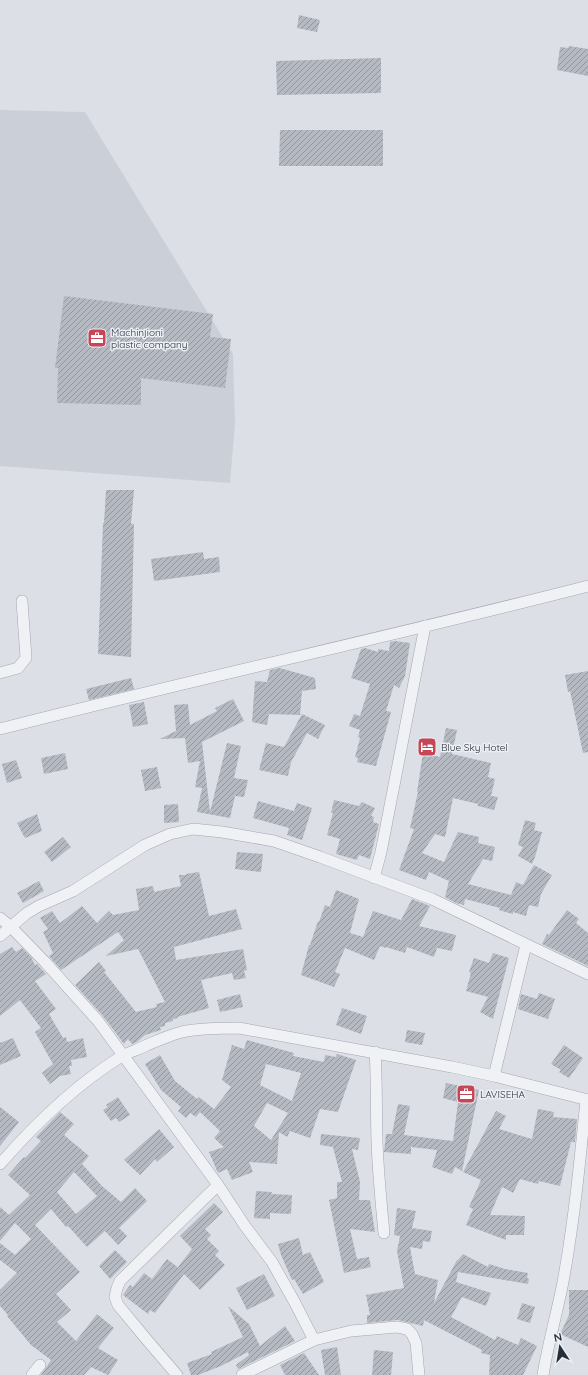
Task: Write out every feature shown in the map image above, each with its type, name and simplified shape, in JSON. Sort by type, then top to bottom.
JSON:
[{"type":"street","points":[[0,729],[96,704],[588,586]]},
{"type":"street","points":[[0,673],[18,668],[26,658],[22,601]]},
{"type":"street","points":[[374,878],[381,852],[424,626]]},
{"type":"street","points":[[0,936],[27,913],[39,906],[74,891],[145,845],[170,834],[193,829],[274,840],[432,899],[588,974]]},
{"type":"street","points":[[0,918],[46,962],[98,1021],[218,1185],[245,1226],[272,1262],[314,1340]]},
{"type":"street","points":[[494,1076],[526,945]]},
{"type":"street","points":[[0,1164],[26,1134],[60,1102],[123,1056],[156,1041],[186,1031],[213,1028],[239,1028],[375,1052],[494,1076],[587,1100],[578,1187],[563,1283],[543,1375]]},
{"type":"street","points":[[375,1052],[379,1191],[384,1233]]},
{"type":"street","points":[[177,1375],[118,1305],[115,1297],[120,1281],[218,1185]]},
{"type":"street","points":[[242,1375],[314,1340],[351,1332],[387,1327],[407,1329],[412,1334],[416,1343],[419,1375]]},
{"type":"street","points":[[32,1375],[40,1365]]},
{"type":"shaded area","points":[[0,110],[85,112],[233,354],[235,423],[230,483],[0,466]]},
{"type":"building","points":[[299,15],[320,20],[317,32],[297,28]]},
{"type":"building","points":[[569,46],[588,49],[588,76],[557,70],[560,47],[568,48]]},
{"type":"building","points":[[381,58],[381,93],[277,95],[276,61]]},
{"type":"building","points":[[280,130],[383,130],[383,166],[279,166]]},
{"type":"building","points":[[64,296],[213,314],[210,337],[231,339],[225,388],[141,378],[141,405],[57,403],[58,368],[55,368]]},
{"type":"building","points":[[106,490],[134,490],[131,524],[134,524],[131,657],[98,654],[103,523]]},
{"type":"building","points":[[203,552],[204,559],[219,557],[220,572],[154,581],[151,559]]},
{"type":"building","points":[[395,641],[410,643],[405,676],[399,688],[394,685],[386,711],[391,712],[376,766],[357,762],[358,758],[355,757],[360,738],[358,737],[360,730],[349,726],[354,714],[360,716],[370,684],[351,678],[361,649],[365,648],[378,652],[378,649],[389,651],[390,642]]},
{"type":"building","points":[[280,668],[315,678],[316,689],[302,691],[300,715],[269,714],[267,725],[252,722],[255,681],[267,682],[270,670]]},
{"type":"building","points":[[588,671],[588,752],[583,753],[570,691],[568,692],[565,675]]},
{"type":"building","points":[[131,678],[134,689],[89,700],[86,689]]},
{"type":"building","points":[[233,699],[244,721],[202,742],[210,812],[227,743],[241,746],[234,778],[248,780],[244,797],[235,796],[230,818],[197,812],[202,788],[195,787],[200,761],[188,763],[185,738],[160,739],[176,731],[174,705],[188,704],[190,725],[217,711],[215,708]]},
{"type":"building","points":[[144,702],[148,724],[133,727],[129,705]]},
{"type":"building","points":[[302,714],[325,725],[318,739],[307,733],[291,762],[288,776],[259,770],[266,743],[284,747]]},
{"type":"building","points":[[446,728],[457,730],[452,754],[491,763],[488,777],[495,779],[491,796],[498,797],[494,810],[478,806],[478,804],[453,798],[445,837],[435,834],[422,853],[444,862],[458,832],[479,837],[478,843],[495,847],[492,861],[483,859],[468,884],[511,895],[516,882],[523,885],[534,865],[552,875],[541,894],[538,907],[529,905],[526,916],[513,912],[513,914],[499,910],[500,908],[465,899],[464,905],[456,903],[445,897],[449,881],[429,872],[426,880],[399,870],[414,829],[410,828],[418,792],[423,753],[440,757]]},
{"type":"building","points":[[65,753],[68,769],[44,774],[41,758]]},
{"type":"building","points":[[16,760],[22,778],[7,783],[2,764]]},
{"type":"building","points":[[157,767],[161,788],[145,791],[141,770]]},
{"type":"building","points":[[334,800],[359,806],[362,802],[375,808],[371,816],[374,817],[373,822],[379,824],[370,859],[359,855],[357,860],[336,854],[340,839],[327,835],[333,813],[331,813]]},
{"type":"building","points":[[258,801],[294,811],[297,803],[312,808],[302,840],[287,835],[289,828],[253,818]]},
{"type":"building","points":[[178,804],[179,822],[164,823],[164,805]]},
{"type":"building","points":[[37,814],[42,831],[25,838],[17,823]]},
{"type":"building","points":[[525,820],[536,823],[534,830],[542,832],[532,864],[518,856],[523,847],[518,845]]},
{"type":"building","points":[[63,837],[71,847],[52,862],[44,852]]},
{"type":"building","points":[[237,852],[263,854],[261,872],[235,869]]},
{"type":"building","points":[[199,872],[209,916],[236,909],[242,929],[174,947],[176,960],[243,949],[247,970],[244,971],[246,978],[234,980],[232,973],[201,980],[209,1008],[177,1017],[178,1018],[173,1019],[173,1021],[165,1023],[165,1026],[160,1027],[161,1030],[145,1035],[137,1042],[132,1044],[128,1039],[124,1044],[103,1016],[75,985],[99,962],[106,971],[104,972],[136,1012],[157,1007],[156,1004],[165,1002],[138,949],[106,956],[124,940],[118,932],[61,970],[49,956],[53,953],[43,932],[48,929],[40,918],[52,911],[60,923],[82,906],[97,923],[109,911],[113,915],[139,910],[136,889],[153,886],[154,892],[181,886],[179,875]]},
{"type":"building","points":[[39,881],[44,891],[23,903],[17,893]]},
{"type":"building","points":[[336,890],[359,899],[350,933],[363,937],[373,911],[401,920],[412,899],[430,906],[419,926],[456,935],[452,951],[437,948],[434,957],[407,947],[405,953],[380,946],[374,960],[345,948],[335,972],[340,974],[334,987],[301,975],[309,945],[318,921],[319,922],[325,905],[330,907]]},
{"type":"building","points":[[567,910],[579,919],[576,923],[588,933],[588,966],[542,944],[547,934],[549,935]]},
{"type":"building","points":[[12,947],[16,952],[22,948],[31,957],[35,965],[37,964],[46,974],[35,981],[56,1009],[49,1014],[63,1038],[66,1037],[67,1042],[83,1038],[87,1057],[71,1060],[72,1066],[69,1066],[71,1074],[60,1076],[50,1084],[42,1073],[53,1064],[35,1032],[41,1028],[20,1000],[0,1016],[0,954]]},
{"type":"building","points":[[493,953],[509,958],[493,1019],[480,1012],[488,997],[466,991],[471,973],[469,972],[474,958],[489,963]]},
{"type":"building","points":[[539,993],[555,999],[548,1019],[518,1009],[521,994],[537,999]]},
{"type":"building","points":[[240,994],[243,1007],[220,1012],[217,1000]]},
{"type":"building","points":[[342,1008],[367,1016],[361,1034],[336,1025]]},
{"type":"building","points":[[407,1030],[425,1033],[422,1045],[405,1042]]},
{"type":"building","points":[[13,1038],[21,1056],[0,1065],[0,1043]]},
{"type":"building","points":[[247,1040],[294,1053],[293,1056],[324,1062],[325,1055],[336,1057],[337,1054],[356,1060],[338,1112],[320,1109],[310,1138],[290,1131],[287,1137],[279,1132],[277,1164],[249,1162],[253,1172],[232,1180],[227,1169],[218,1173],[209,1152],[224,1147],[214,1138],[220,1131],[200,1112],[196,1117],[190,1113],[186,1118],[178,1111],[181,1107],[161,1090],[145,1064],[160,1055],[175,1081],[197,1099],[199,1097],[214,1109],[231,1087],[222,1080],[232,1045],[244,1049]],"holes":[[[266,1064],[301,1073],[292,1101],[260,1085]],[[267,1103],[288,1113],[271,1140],[254,1126]]]},
{"type":"building","points":[[564,1045],[583,1058],[569,1078],[559,1072],[561,1070],[551,1064]]},
{"type":"building","points":[[446,1083],[479,1090],[462,1171],[455,1167],[452,1174],[432,1167],[437,1150],[411,1147],[411,1154],[384,1152],[386,1134],[392,1134],[398,1104],[410,1106],[404,1135],[453,1141],[458,1102],[443,1098]]},
{"type":"building","points":[[118,1097],[130,1115],[119,1122],[116,1118],[111,1121],[103,1110],[108,1107],[106,1105]]},
{"type":"building","points":[[0,1107],[19,1122],[0,1146]]},
{"type":"building","points":[[538,1109],[554,1112],[553,1117],[577,1119],[575,1142],[571,1142],[560,1186],[539,1181],[538,1184],[520,1179],[513,1193],[502,1187],[490,1215],[525,1216],[524,1235],[506,1235],[506,1240],[466,1225],[473,1209],[469,1207],[481,1180],[463,1172],[496,1111],[506,1116],[499,1129],[532,1139]]},
{"type":"building","points":[[60,1112],[74,1124],[64,1135],[89,1156],[82,1164],[102,1186],[121,1202],[135,1188],[147,1201],[119,1228],[127,1236],[118,1245],[105,1231],[87,1247],[68,1226],[66,1227],[51,1209],[35,1225],[80,1272],[56,1294],[71,1310],[57,1322],[76,1341],[97,1314],[114,1328],[98,1348],[118,1360],[108,1375],[91,1367],[84,1375],[41,1375],[51,1360],[31,1345],[0,1306],[0,1290],[17,1273],[0,1260],[0,1243],[15,1255],[31,1239],[15,1223],[0,1241],[0,1207],[9,1215],[30,1195],[8,1175],[41,1141],[36,1137]],"holes":[[[74,1172],[97,1196],[76,1214],[57,1192]]]},
{"type":"building","points":[[159,1129],[174,1147],[157,1162],[155,1159],[140,1175],[124,1160]]},
{"type":"building","points":[[321,1134],[360,1138],[358,1150],[352,1149],[360,1182],[359,1200],[370,1200],[375,1232],[350,1229],[357,1259],[369,1257],[371,1267],[344,1273],[329,1200],[337,1198],[337,1182],[342,1182],[333,1147],[320,1145]]},
{"type":"building","points":[[256,1191],[272,1192],[271,1194],[292,1195],[291,1214],[270,1213],[270,1219],[254,1218]]},
{"type":"building","points":[[214,1203],[223,1212],[205,1229],[211,1235],[207,1239],[219,1251],[215,1255],[225,1265],[200,1290],[184,1274],[155,1313],[150,1310],[148,1314],[123,1295],[130,1285],[133,1287],[144,1273],[152,1279],[167,1259],[180,1269],[178,1267],[192,1249],[180,1236]]},
{"type":"building","points":[[397,1208],[416,1211],[412,1228],[432,1231],[430,1242],[423,1241],[422,1249],[410,1247],[415,1274],[438,1280],[434,1303],[457,1260],[463,1254],[488,1267],[489,1264],[505,1269],[528,1273],[528,1284],[458,1272],[456,1282],[491,1293],[486,1306],[462,1297],[451,1317],[495,1340],[497,1336],[518,1345],[521,1338],[537,1346],[523,1375],[489,1375],[490,1355],[481,1353],[482,1350],[424,1320],[423,1326],[398,1320],[367,1323],[367,1315],[370,1315],[366,1295],[404,1288],[397,1251],[400,1236],[394,1235]]},
{"type":"building","points":[[299,1238],[303,1255],[310,1252],[324,1282],[303,1294],[294,1279],[292,1280],[278,1244]]},
{"type":"building","points":[[115,1250],[127,1262],[110,1279],[99,1266]]},
{"type":"building","points":[[264,1274],[275,1296],[247,1310],[236,1288]]},
{"type":"building","points":[[569,1290],[588,1290],[588,1347],[560,1334],[569,1315]]},
{"type":"building","points":[[522,1303],[535,1307],[530,1323],[517,1319]]},
{"type":"building","points":[[228,1306],[249,1324],[260,1346],[285,1326],[295,1341],[238,1369],[236,1365],[249,1355],[248,1352],[221,1366],[198,1375],[191,1375],[187,1363],[212,1354],[211,1352],[243,1337]]},
{"type":"building","points":[[337,1347],[341,1375],[325,1375],[321,1350]]},
{"type":"building","points":[[374,1350],[393,1352],[391,1375],[372,1375]]},
{"type":"building","points":[[304,1353],[319,1375],[285,1375],[280,1365]]},
{"type":"place","name":"Machinjioni plastic company","points":[[97,338]]},
{"type":"place","name":"Blue Sky Hotel","points":[[427,747]]},
{"type":"place","name":"LAVISEHA","points":[[466,1094]]}]
